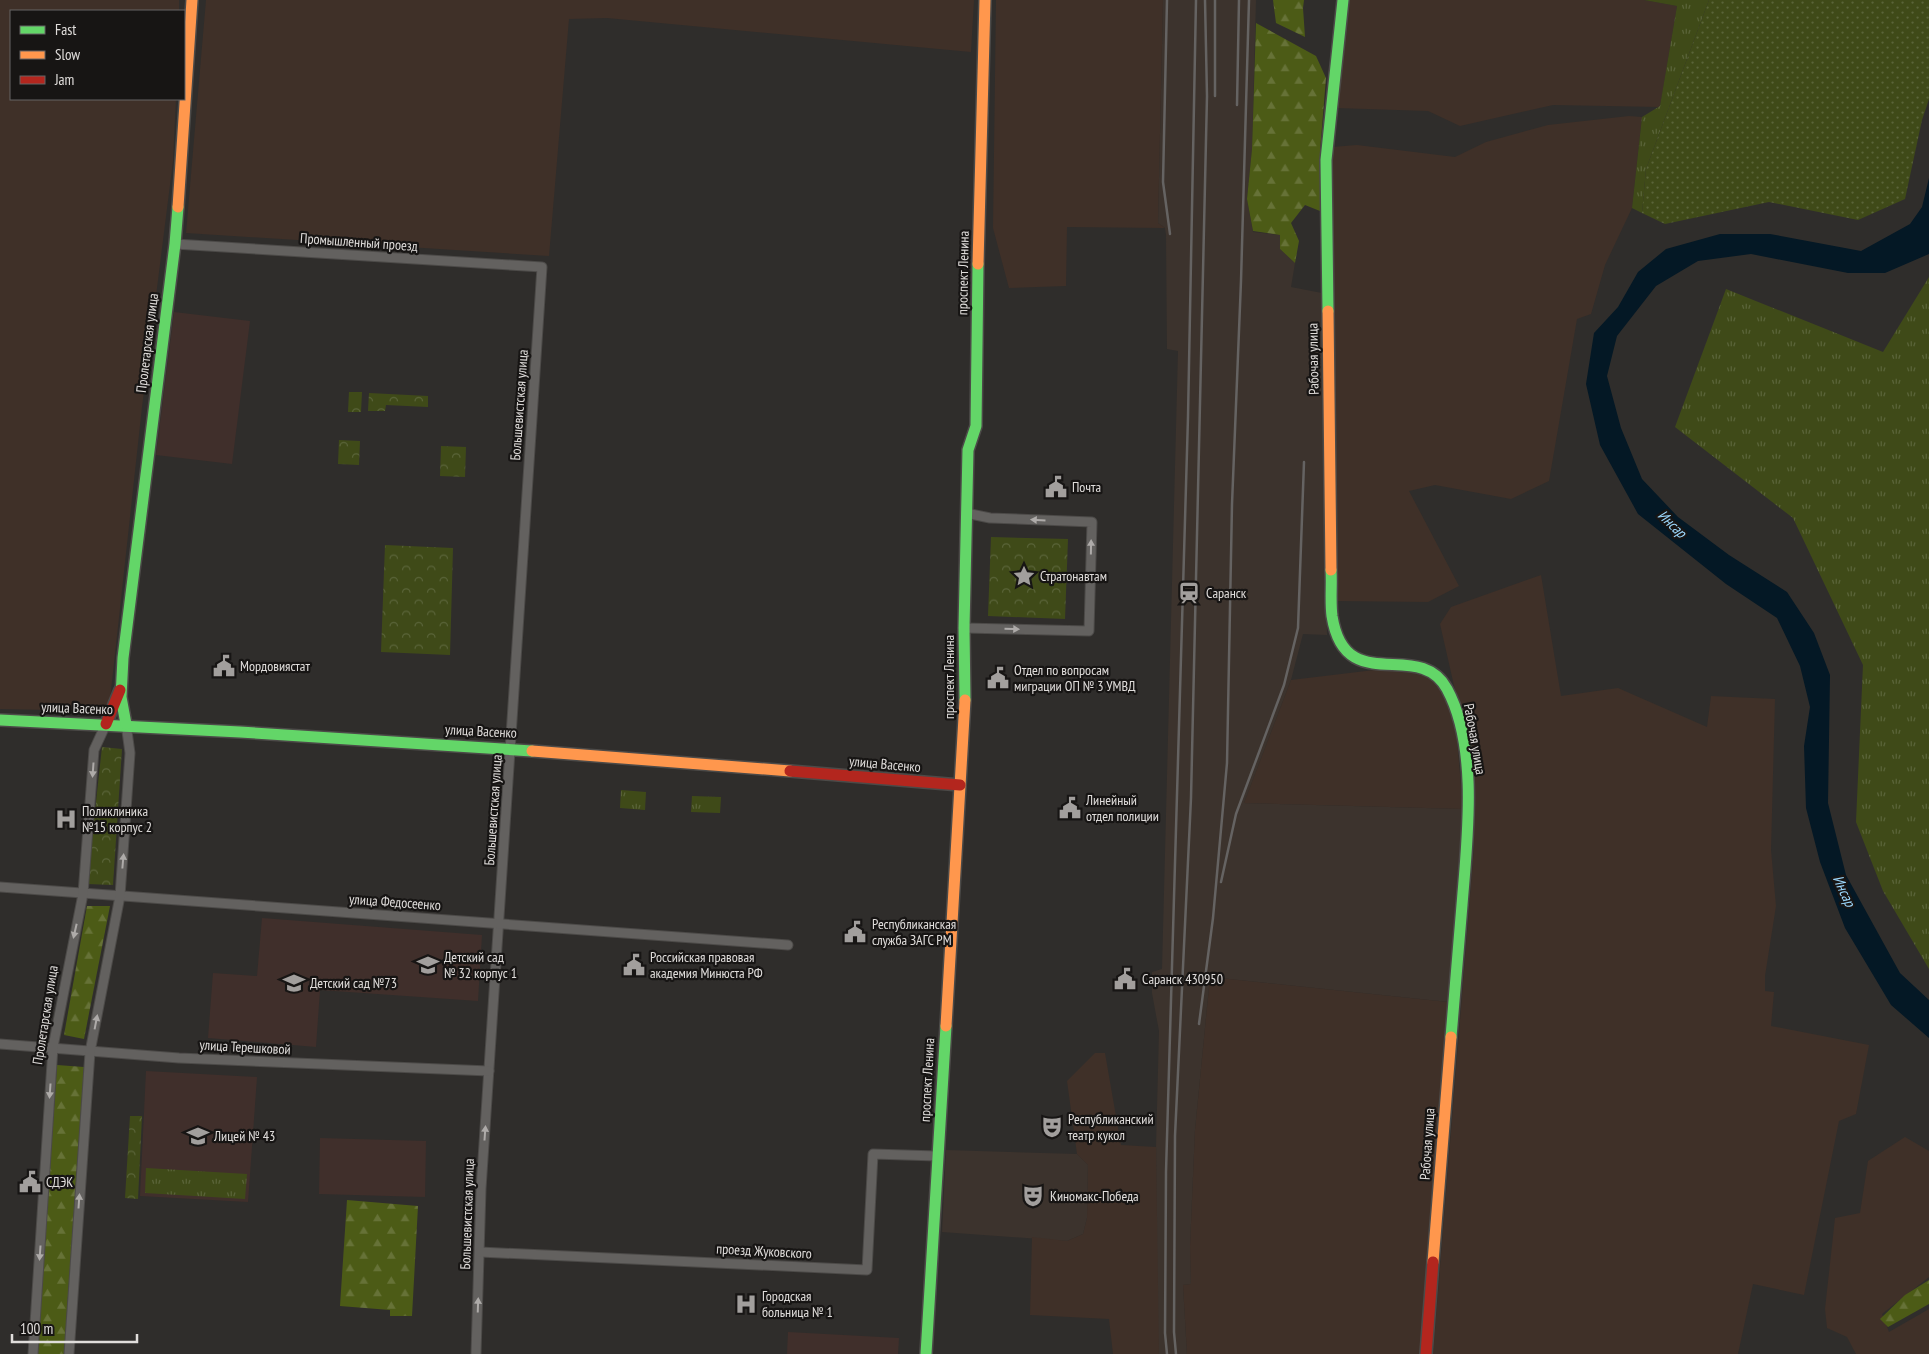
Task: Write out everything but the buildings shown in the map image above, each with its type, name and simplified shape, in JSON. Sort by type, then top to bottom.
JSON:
[{"type":"main road","name":"Пролетарская улица","points":[[185,95],[192,0]]},
{"type":"main road","name":"проспект Ленина","points":[[926,1354],[965,701],[966,513],[968,450],[976,426],[978,231],[985,0]]},
{"type":"main road","name":"Рабочая улица","points":[[1343,0],[1326,160],[1332,616],[1336,634],[1341,644],[1354,658],[1374,664],[1428,670],[1443,681],[1450,691],[1455,707],[1468,782],[1468,829],[1426,1354]]},
{"type":"main road","name":"Пролетарская улица","points":[[126,724],[121,688],[174,244],[185,100]]},
{"type":"main road","name":"Пролетарская улица","points":[[106,724],[121,688]]},
{"type":"main road","name":"улица Васенко","points":[[0,720],[126,724],[510,748],[960,784]]},
{"type":"street","name":"Промышленный проезд","points":[[174,244],[542,267]]},
{"type":"street","name":"Большевистская улица","points":[[476,1354],[489,1071],[542,267]]},
{"type":"street","points":[[964,628],[1089,631],[1092,522],[990,518],[966,513]]},
{"type":"street","name":"Пролетарская улица","points":[[33,1354],[53,1047],[83,894],[94,750],[106,724]]},
{"type":"street","name":"Пролетарская улица","points":[[69,1354],[90,1052],[120,896],[130,753],[126,724]]},
{"type":"street","name":"улица Федосеенко","points":[[0,887],[788,945]]},
{"type":"street","name":"улица Терешковой","points":[[0,1044],[53,1047],[90,1052],[304,1064],[489,1071]]},
{"type":"street","name":"проезд Жуковского","points":[[480,1252],[867,1270],[873,1154],[937,1156]]},
{"type":"shaded area","points":[[0,0],[179,0],[179,10],[10,10],[10,100],[176,100],[173,161],[142,407],[110,700],[102,711],[0,709]]},
{"type":"shaded area","points":[[206,0],[974,0],[971,52],[607,18],[569,19],[549,256],[186,233]]},
{"type":"shaded area","points":[[996,0],[1163,0],[1158,223],[1165,228],[1067,227],[1066,286],[1009,288],[993,228]]},
{"type":"shaded area","points":[[1163,0],[1256,0],[1252,149],[1247,199],[1253,232],[1280,235],[1280,249],[1295,263],[1291,287],[1322,293],[1327,635],[1303,634],[1291,680],[1244,803],[1463,809],[1448,1002],[1210,977],[1195,1130],[1190,1247],[1191,1284],[1183,1285],[1187,1354],[1159,1354],[1157,1326],[1156,1147],[1159,1031],[1152,993],[1152,972],[1162,969],[1178,351],[1167,349],[1166,235],[1165,228],[1158,223]]},
{"type":"shaded area","points":[[1349,0],[1644,0],[1677,6],[1660,107],[1553,105],[1460,126],[1428,111],[1336,108]]},
{"type":"shaded area","points":[[1629,116],[1642,117],[1632,208],[1605,265],[1591,314],[1577,319],[1549,481],[1511,499],[1435,485],[1409,491],[1459,586],[1428,602],[1335,601],[1332,147],[1357,145],[1455,157],[1486,142],[1548,125]]},
{"type":"shaded area","points":[[174,312],[250,321],[232,464],[156,455]]},
{"type":"shaded area","points":[[1541,575],[1561,696],[1618,688],[1707,727],[1711,696],[1775,699],[1771,850],[1776,906],[1765,976],[1765,991],[1774,992],[1771,1026],[1869,1045],[1856,1114],[1839,1121],[1804,1295],[1753,1284],[1738,1354],[1433,1354],[1474,847],[1474,782],[1470,756],[1440,624],[1451,607]]},
{"type":"shaded area","points":[[1391,668],[1414,669],[1430,676],[1444,690],[1451,707],[1457,739],[1463,809],[1244,803],[1291,680]]},
{"type":"shaded area","name":"Детский сад №73","points":[[262,918],[482,935],[478,1001],[320,990],[316,1047],[208,1038],[213,973],[257,976]]},
{"type":"shaded area","points":[[1210,977],[1448,1002],[1422,1354],[1187,1354],[1183,1285],[1191,1284],[1190,1247],[1195,1130]]},
{"type":"shaded area","points":[[1095,1053],[1105,1053],[1121,1145],[1156,1147],[1159,1354],[1113,1354],[1109,1319],[1030,1315],[1032,1237],[1067,1241],[1083,1234],[1087,1218],[1088,1165],[1077,1154],[1067,1081]]},
{"type":"shaded area","name":"Лицей № 43","points":[[146,1071],[257,1077],[248,1202],[140,1196]]},
{"type":"shaded area","points":[[1905,1137],[1929,1151],[1929,1277],[1882,1314],[1889,1332],[1929,1309],[1929,1354],[1856,1354],[1847,1337],[1827,1328],[1825,1309],[1835,1218],[1860,1213],[1868,1161]]},
{"type":"shaded area","points":[[320,1138],[426,1141],[425,1197],[319,1194]]},
{"type":"shaded area","points":[[946,1150],[1077,1154],[1088,1165],[1087,1218],[1083,1234],[1067,1241],[942,1232]]},
{"type":"shaded area","points":[[788,1332],[899,1338],[898,1354],[787,1354]]},
{"type":"green space","points":[[1273,0],[1304,0],[1305,37],[1276,23]]},
{"type":"green space","points":[[1644,0],[1709,0],[1646,169],[1642,213],[1632,208],[1642,117],[1660,106],[1677,6]]},
{"type":"green space","points":[[1709,0],[1929,0],[1929,99],[1922,120],[1905,199],[1858,220],[1769,202],[1665,224],[1642,213],[1646,169]]},
{"type":"green space","points":[[1256,23],[1316,56],[1326,78],[1320,151],[1320,211],[1305,205],[1291,223],[1299,241],[1295,263],[1280,249],[1280,235],[1253,231],[1247,199],[1252,149]]},
{"type":"green space","points":[[1929,277],[1929,969],[1883,891],[1856,822],[1863,665],[1793,518],[1675,427],[1726,289],[1883,352]]},
{"type":"green space","points":[[349,392],[362,392],[361,412],[348,412]]},
{"type":"green space","points":[[369,393],[428,396],[428,407],[386,405],[385,411],[368,411]]},
{"type":"green space","points":[[339,440],[360,441],[359,465],[338,464]]},
{"type":"green space","points":[[441,446],[466,447],[465,477],[440,476]]},
{"type":"green space","points":[[991,537],[1068,539],[1065,619],[988,616]]},
{"type":"green space","points":[[385,545],[453,548],[450,655],[381,652]]},
{"type":"green space","points":[[102,747],[122,749],[113,885],[87,884]]},
{"type":"green space","points":[[621,790],[646,792],[645,810],[620,808]]},
{"type":"green space","points":[[692,796],[721,797],[720,813],[691,812]]},
{"type":"green space","points":[[87,906],[110,906],[84,1039],[64,1035]]},
{"type":"green space","points":[[57,1065],[84,1067],[64,1354],[37,1354]]},
{"type":"green space","points":[[130,1116],[142,1116],[138,1199],[125,1198]]},
{"type":"green space","points":[[146,1168],[247,1174],[245,1199],[145,1193]]},
{"type":"green space","points":[[347,1200],[418,1206],[412,1316],[390,1316],[390,1310],[340,1306]]},
{"type":"green space","points":[[1929,1280],[1929,1304],[1888,1327],[1880,1319],[1905,1295]]},
{"type":"water","name":"Инсар","points":[[1929,178],[1929,254],[1885,273],[1848,273],[1751,254],[1698,261],[1656,286],[1617,336],[1607,376],[1621,428],[1642,479],[1678,517],[1729,555],[1787,592],[1814,633],[1830,675],[1828,803],[1846,875],[1900,973],[1929,1000],[1929,1038],[1891,1005],[1845,928],[1820,862],[1806,808],[1804,746],[1810,707],[1800,666],[1777,618],[1726,584],[1638,514],[1600,445],[1586,384],[1594,333],[1618,307],[1638,272],[1666,249],[1720,234],[1770,234],[1861,251],[1910,224],[1922,207]]},
{"type":"railway","points":[[1167,0],[1163,182],[1170,234]]},
{"type":"railway","points":[[1167,1354],[1165,1333],[1166,1172],[1188,417],[1196,0]]},
{"type":"railway","points":[[1176,1354],[1174,1332],[1175,1136],[1191,798],[1207,96],[1205,0]]},
{"type":"railway","points":[[1215,0],[1215,96]]},
{"type":"railway","points":[[1237,105],[1239,0]]},
{"type":"railway","points":[[1199,1024],[1213,918],[1227,763],[1232,504],[1249,0]]},
{"type":"railway","points":[[1221,882],[1236,814],[1284,685],[1298,628],[1304,462]]},
{"type":"traffic: fast","points":[[1328,311],[1326,160],[1343,0]]},
{"type":"traffic: fast","points":[[126,724],[121,697],[123,658],[175,244],[178,207]]},
{"type":"traffic: fast","points":[[965,700],[964,628],[968,450],[976,426],[978,264]]},
{"type":"traffic: fast","points":[[1331,570],[1332,616],[1340,641],[1352,655],[1367,662],[1419,667],[1435,674],[1447,689],[1457,713],[1464,739],[1467,766],[1468,824],[1451,1037]]},
{"type":"traffic: fast","points":[[0,720],[240,732],[532,751]]},
{"type":"traffic: fast","points":[[926,1354],[946,1026]]},
{"type":"traffic: slow","points":[[178,207],[192,0]]},
{"type":"traffic: slow","points":[[978,264],[985,0]]},
{"type":"traffic: slow","points":[[1328,311],[1331,570]]},
{"type":"traffic: slow","points":[[946,1026],[965,700]]},
{"type":"traffic: slow","points":[[532,751],[790,771]]},
{"type":"traffic: slow","points":[[1433,1262],[1451,1037]]},
{"type":"traffic: jam","points":[[106,724],[120,690]]},
{"type":"traffic: jam","points":[[790,771],[960,785]]},
{"type":"traffic: jam","points":[[1426,1354],[1433,1262]]},
{"type":"place","name":"Почта","points":[[1056,487]]},
{"type":"place","name":"Стратонавтам","points":[[1024,576]]},
{"type":"place","name":"Саранск","points":[[1189,593]]},
{"type":"place","name":"Мордовиястат","points":[[224,666]]},
{"type":"place","name":"Отдел по вопросам миграции ОП № 3 УМВД","points":[[998,678]]},
{"type":"place","name":"Линейный отдел полиции","points":[[1070,808]]},
{"type":"place","name":"Поликлиника №15 корпус 2","points":[[66,819]]},
{"type":"place","name":"Республиканская служба ЗАГС РМ","points":[[855,932]]},
{"type":"place","name":"Детский сад № 32 корпус 1","points":[[428,965]]},
{"type":"place","name":"Российская правовая академия Минюста РФ","points":[[634,965]]},
{"type":"place","name":"Саранск 430950","points":[[1125,979]]},
{"type":"place","name":"Детский сад №73","points":[[294,983]]},
{"type":"place","name":"Республиканский театр кукол","points":[[1052,1127]]},
{"type":"place","name":"Лицей № 43","points":[[198,1136]]},
{"type":"place","name":"СДЭК","points":[[30,1182]]},
{"type":"place","name":"Киномакс-Победа","points":[[1033,1196]]},
{"type":"place","name":"Городская больница № 1","points":[[746,1304]]}]
